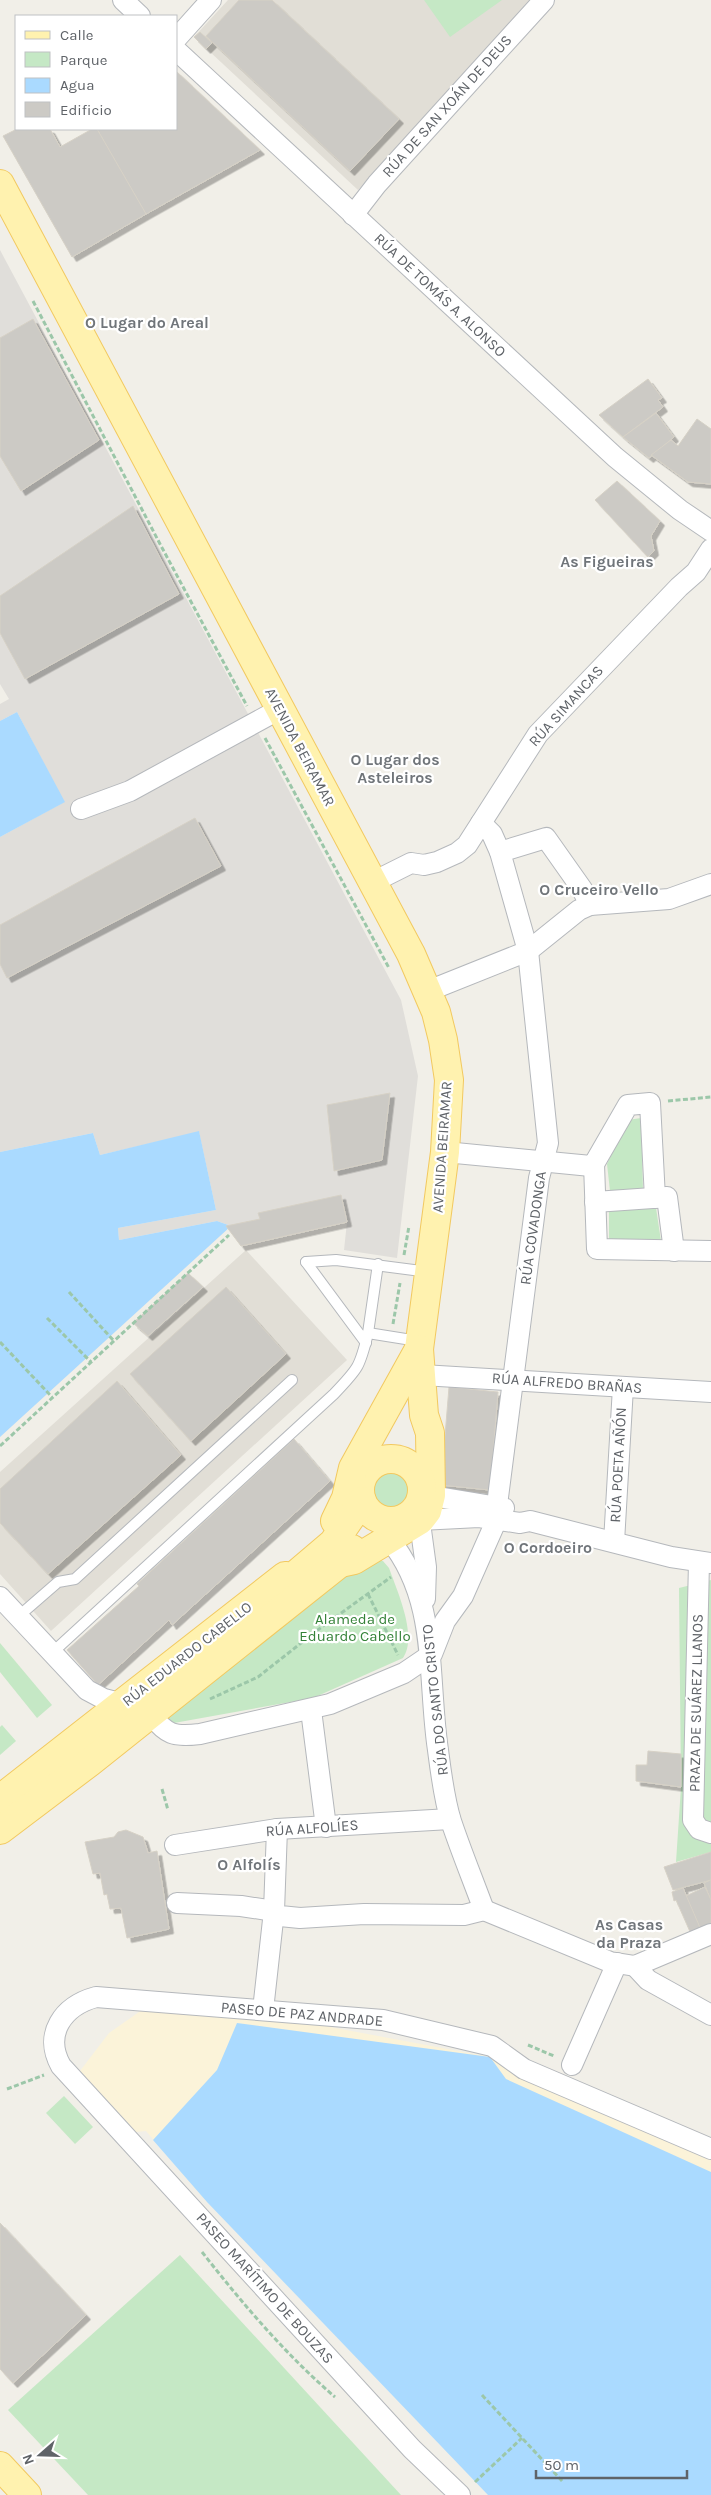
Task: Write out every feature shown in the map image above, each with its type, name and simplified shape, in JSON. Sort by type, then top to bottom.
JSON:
[{"type":"main road","name":"AVENIDA BEIRAMAR","points":[[0,184],[372,882],[428,991],[443,1040],[448,1080],[445,1152],[430,1273],[416,1363],[371,1466],[361,1482],[401,1508],[424,1415],[416,1363]]},
{"type":"main road","points":[[285,1576],[286,1569],[317,1543],[341,1512],[353,1468],[392,1396],[416,1363]]},
{"type":"main road","points":[[371,1466],[380,1461],[395,1460],[409,1465],[401,1508]]},
{"type":"main road","name":"RÚA EDUARDO CABELLO","points":[[0,1799],[285,1576],[293,1577],[333,1543],[401,1508]]},
{"type":"main road","name":"RÚA EDUARDO CABELLO","points":[[0,1830],[340,1563],[354,1560],[401,1508]]},
{"type":"main road","points":[[0,2466],[27,2495]]},
{"type":"street","points":[[122,0],[139,15]]},
{"type":"street","points":[[178,37],[211,0]]},
{"type":"street","name":"RÚA DE SAN XOÁN DE DEUS","points":[[353,215],[376,184],[544,0]]},
{"type":"street","name":"RÚA DE TOMÁS A. ALONSO","points":[[178,52],[615,458],[680,510],[711,532]]},
{"type":"street","name":"RÚA SIMANCAS","points":[[372,882],[411,863],[424,865],[437,862],[457,853],[467,845],[517,762],[538,734],[679,586],[696,572],[711,549]]},
{"type":"street","points":[[81,809],[130,791],[280,709]]},
{"type":"street","name":"RÚA COVADONGA","points":[[432,1654],[445,1621],[463,1596],[497,1512],[539,1178],[548,1143],[528,951],[500,852],[492,834],[481,823]]},
{"type":"street","points":[[500,852],[546,838],[582,889],[590,905]]},
{"type":"street","points":[[428,991],[528,951],[579,910],[590,905],[669,899],[711,884]]},
{"type":"street","points":[[655,1198],[650,1103],[628,1105],[594,1164],[597,1249],[711,1251]]},
{"type":"street","points":[[445,1152],[543,1162],[594,1164]]},
{"type":"street","points":[[595,1202],[667,1197],[674,1251]]},
{"type":"street","name":"RÚA ALFREDO BRAÑAS","points":[[416,1363],[513,1379],[711,1392]]},
{"type":"street","name":"RÚA POETA AÑÓN","points":[[614,1542],[623,1387]]},
{"type":"street","points":[[401,1508],[471,1517],[497,1512]]},
{"type":"street","points":[[401,1508],[522,1513],[530,1520],[614,1542],[705,1562]]},
{"type":"street","name":"RÚA DO SANTO CRISTO","points":[[401,1508],[402,1556],[411,1571],[424,1611],[432,1654],[438,1748],[450,1819],[484,1910]]},
{"type":"street","name":"RÚA DO SANTO CRISTO","points":[[401,1508],[426,1567],[424,1611]]},
{"type":"street","name":"PRAZA DE SUÁREZ LLANOS","points":[[705,1562],[693,1820],[699,1829],[711,1833]]},
{"type":"street","points":[[0,1597],[20,1615],[87,1690],[104,1700],[123,1704]]},
{"type":"street","points":[[150,1714],[164,1730],[182,1736],[311,1710],[404,1673],[432,1654]]},
{"type":"street","points":[[311,1710],[326,1827]]},
{"type":"street","name":"RÚA ALFOLÍES","points":[[175,1846],[277,1830],[450,1819]]},
{"type":"street","points":[[264,2010],[274,1911],[277,1830]]},
{"type":"street","points":[[176,1903],[274,1911],[280,1916],[300,1918],[364,1914],[464,1915],[484,1910],[563,1943],[626,1964],[648,1980],[711,2015]]},
{"type":"street","points":[[572,2065],[626,1964],[711,1934]]},
{"type":"street","name":"PASEO DE PAZ ANDRADE","points":[[73,2078],[61,2066],[55,2056],[55,2036],[60,2020],[80,2001],[96,1997],[383,2020],[492,2046],[524,2068],[711,2149]]},
{"type":"street","name":"PASEO MARÍTIMO DE BOUZAS","points":[[73,2078],[412,2449],[466,2489]]},
{"type":"lane","points":[[416,1363],[367,1338],[306,1262],[336,1260],[378,1264],[430,1273]]},
{"type":"lane","points":[[52,1652],[334,1394],[356,1370],[362,1360],[367,1338],[378,1264]]},
{"type":"lane","points":[[20,1615],[58,1582],[75,1579],[292,1380]]},
{"type":"path","points":[[650,1103],[711,1097]]},
{"type":"path","points":[[0,1446],[229,1235]]},
{"type":"path","points":[[392,1329],[401,1277]]},
{"type":"path","points":[[69,1292],[114,1340]]},
{"type":"path","points":[[47,1318],[91,1362]]},
{"type":"path","points":[[0,1342],[52,1397]]},
{"type":"path","points":[[205,1701],[258,1677],[315,1632],[392,1577]]},
{"type":"path","points":[[368,1594],[398,1656]]},
{"type":"path","points":[[162,1788],[168,1810]]},
{"type":"path","points":[[521,2042],[572,2065]]},
{"type":"path","points":[[7,2089],[48,2073]]},
{"type":"path","points":[[198,2246],[244,2306],[284,2350],[339,2400]]},
{"type":"path","points":[[482,2395],[562,2482]]},
{"type":"path","points":[[466,2489],[522,2438]]},
{"type":"shaded area","points":[[228,0],[531,0],[358,190],[194,37]]},
{"type":"shaded area","points":[[0,250],[401,1000],[418,1076],[397,1258],[344,1250],[347,1222],[241,1246],[231,1226],[217,1221],[119,1240],[118,1228],[216,1210],[199,1132],[100,1155],[93,1133],[0,1152],[0,837],[64,802],[17,712],[0,721],[0,704],[9,699],[0,684]]},
{"type":"shaded area","points":[[246,1250],[347,1360],[51,1631],[0,1574],[0,1472]]},
{"type":"green space","points":[[424,0],[502,0],[450,37]]},
{"type":"green space","points":[[641,1118],[643,1190],[610,1191],[607,1164],[628,1120]]},
{"type":"green space","points":[[656,1208],[661,1241],[609,1240],[609,1210]]},
{"type":"green space","points":[[390,1466],[403,1470],[409,1476],[413,1489],[409,1502],[403,1508],[390,1512],[377,1508],[371,1502],[367,1489],[371,1476],[377,1470]]},
{"type":"green space","name":"Alameda de Eduardo Cabello","points":[[363,1560],[383,1561],[389,1568],[405,1613],[408,1638],[407,1649],[403,1658],[313,1698],[174,1723],[167,1720],[166,1713]]},
{"type":"green space","points":[[711,1580],[711,1852],[676,1862],[681,1787],[679,1588]]},
{"type":"green space","points":[[0,1643],[52,1705],[37,1718],[0,1672]]},
{"type":"green space","points":[[2,1725],[16,1741],[0,1755],[0,1727]]},
{"type":"green space","points":[[64,2096],[93,2127],[75,2144],[46,2113]]},
{"type":"green space","points":[[180,2255],[401,2495],[88,2495],[8,2410]]},
{"type":"sand","points":[[149,2005],[229,2008],[490,2057],[711,2152],[711,2243],[207,2202],[146,2131],[136,2132],[80,2071],[109,2033]]},
{"type":"water","points":[[17,712],[65,802],[0,837],[0,721]]},
{"type":"water","points":[[199,1131],[216,1210],[118,1228],[119,1240],[217,1221],[231,1226],[0,1437],[0,1152],[93,1133],[100,1155]]},
{"type":"water","points":[[237,2023],[490,2057],[506,2079],[711,2172],[711,2495],[488,2495],[207,2202],[153,2140],[217,2070]]},
{"type":"building","points":[[239,0],[272,0],[399,119],[350,171],[206,36]]},
{"type":"building","points":[[200,32],[212,43],[206,49],[194,37]]},
{"type":"building","points":[[178,73],[260,150],[146,214],[98,130],[178,130]]},
{"type":"building","points":[[15,130],[51,130],[60,147],[90,130],[98,130],[146,214],[72,257],[3,136]]},
{"type":"building","points":[[33,319],[99,440],[21,491],[0,456],[0,338]]},
{"type":"building","points":[[648,379],[662,398],[658,400],[663,407],[623,437],[599,415]]},
{"type":"building","points":[[656,413],[674,437],[649,458],[623,437]]},
{"type":"building","points":[[697,419],[711,429],[711,484],[688,482],[651,455],[671,440],[678,446]]},
{"type":"building","points":[[617,481],[660,521],[651,536],[654,551],[648,557],[595,500]]},
{"type":"building","points":[[133,506],[179,594],[25,679],[0,633],[0,596]]},
{"type":"building","points":[[195,818],[221,866],[7,978],[0,964],[0,925]]},
{"type":"building","points":[[390,1093],[382,1160],[334,1171],[327,1105]]},
{"type":"building","points":[[341,1195],[347,1222],[241,1246],[226,1226],[260,1219],[258,1213]]},
{"type":"building","points":[[188,1273],[203,1287],[148,1336],[133,1323]]},
{"type":"building","points":[[226,1287],[286,1354],[191,1441],[130,1374]]},
{"type":"building","points":[[117,1381],[181,1455],[48,1574],[0,1523],[0,1489]]},
{"type":"building","points":[[449,1387],[498,1392],[490,1490],[441,1485]]},
{"type":"building","points":[[294,1439],[330,1481],[172,1625],[169,1620],[98,1685],[67,1650],[139,1586],[137,1584]]},
{"type":"building","points":[[648,1751],[681,1754],[681,1787],[636,1781],[636,1765],[647,1765]]},
{"type":"building","points":[[126,1830],[143,1837],[148,1853],[157,1851],[169,1929],[127,1938],[121,1908],[110,1909],[107,1894],[104,1895],[100,1873],[93,1874],[85,1842],[114,1837],[118,1832]]},
{"type":"building","points":[[711,1852],[711,1880],[673,1890],[664,1867]]},
{"type":"building","points":[[711,1880],[711,1900],[704,1883]]},
{"type":"building","points":[[705,1887],[711,1900],[711,1925],[701,1930],[686,1896]]},
{"type":"building","points":[[683,1888],[701,1930],[691,1934],[676,1900],[674,1901],[672,1892]]},
{"type":"building","points":[[0,2223],[86,2315],[13,2383],[0,2369]]},
{"type":"district","name":"O Lugar do Areal","points":[[147,322]]},
{"type":"district","name":"As Figueiras","points":[[607,561]]},
{"type":"district","name":"O Lugar dos Asteleiros","points":[[395,768]]},
{"type":"district","name":"O Cruceiro Vello","points":[[599,889]]},
{"type":"district","name":"O Cordoeiro","points":[[548,1547]]},
{"type":"district","name":"O Alfolís","points":[[249,1864]]},
{"type":"district","name":"As Casas da Praza","points":[[629,1933]]}]
